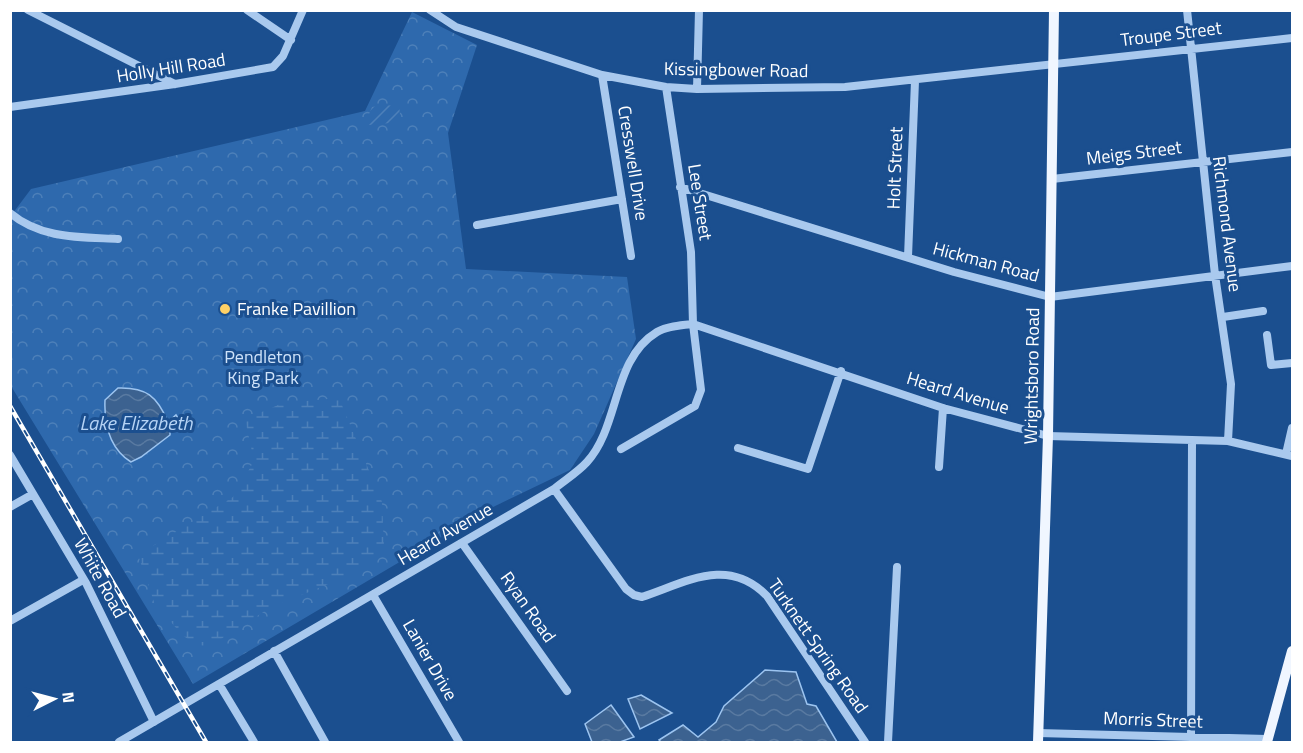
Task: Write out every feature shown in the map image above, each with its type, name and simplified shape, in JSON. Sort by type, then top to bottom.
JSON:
[{"type":"main road","name":"Wrightsboro Road","points":[[1038,738],[1048,436],[1054,10]]},
{"type":"main road","points":[[1267,741],[1288,682],[1293,651]]},
{"type":"street","points":[[28,10],[175,84]]},
{"type":"street","points":[[247,10],[291,40]]},
{"type":"street","name":"Holly Hill Road","points":[[10,107],[175,84],[273,67],[283,56],[303,10]]},
{"type":"street","name":"Kissingbower Road","points":[[430,10],[456,27],[602,75],[666,87],[697,89],[845,87],[1053,65]]},
{"type":"street","points":[[697,89],[699,10]]},
{"type":"street","name":"Richmond Avenue","points":[[1187,10],[1215,275],[1223,317],[1231,384],[1228,441]]},
{"type":"street","name":"Troupe Street","points":[[1053,65],[1293,38]]},
{"type":"street","name":"Cresswell Drive","points":[[602,75],[632,256]]},
{"type":"street","name":"Holt Street","points":[[908,257],[915,81]]},
{"type":"street","name":"Lee Street","points":[[666,87],[691,252],[693,324]]},
{"type":"street","name":"Meigs Street","points":[[1052,179],[1293,152]]},
{"type":"street","name":"Hickman Road","points":[[680,188],[1050,297],[1293,266]]},
{"type":"street","points":[[477,225],[622,199]]},
{"type":"street","points":[[10,213],[40,230],[61,236],[118,239]]},
{"type":"street","points":[[1223,317],[1263,311]]},
{"type":"street","points":[[621,449],[695,406],[700,399],[693,324]]},
{"type":"street","name":"Heard Avenue","points":[[119,742],[554,489],[588,462],[599,442],[635,352],[657,332],[693,324],[841,371],[943,408],[1048,436],[1228,441],[1289,455]]},
{"type":"street","points":[[1267,335],[1270,365],[1293,363]]},
{"type":"street","points":[[738,448],[808,469],[841,371]]},
{"type":"street","points":[[939,467],[943,408]]},
{"type":"street","points":[[1289,455],[1293,428]]},
{"type":"street","points":[[1191,740],[1192,440]]},
{"type":"street","name":"White Road","points":[[10,455],[83,580],[153,722]]},
{"type":"street","name":"Turknett Spring Road","points":[[554,489],[626,589],[634,595],[642,597],[713,574],[736,574],[754,583],[767,596],[865,742]]},
{"type":"street","points":[[10,507],[33,494]]},
{"type":"street","name":"Ryan Road","points":[[462,543],[567,691]]},
{"type":"street","points":[[888,742],[897,567]]},
{"type":"street","points":[[10,621],[83,580]]},
{"type":"street","name":"Lanier Drive","points":[[373,595],[459,742]]},
{"type":"street","points":[[274,651],[326,742]]},
{"type":"street","points":[[219,684],[254,742]]},
{"type":"street","name":"Morris Street","points":[[1038,738],[1267,741]]},
{"type":"green space","name":"Pendleton King Park","points":[[412,12],[477,45],[448,133],[466,269],[627,277],[636,339],[594,434],[570,470],[491,508],[193,684],[11,386],[10,217],[31,189],[365,111]]},
{"type":"green space","points":[[399,106],[401,122],[369,125],[367,119],[372,107]]},
{"type":"green space","points":[[339,398],[382,502],[384,547],[357,572],[268,609],[210,646],[197,645],[182,635],[154,602],[138,555],[233,497],[254,461],[245,419],[283,403]]},
{"type":"water","name":"Lake Elizabeth","points":[[118,388],[143,391],[155,400],[168,422],[176,415],[180,421],[170,424],[170,435],[131,462],[113,443],[107,426],[105,400]]},
{"type":"water","points":[[765,670],[796,672],[807,704],[816,706],[837,742],[661,742],[659,740],[683,725],[698,737],[716,722],[724,706]]},
{"type":"water","points":[[641,695],[672,713],[640,729],[628,699]]},
{"type":"water","points":[[611,705],[634,737],[620,742],[592,742],[585,724]]},
{"type":"railway","points":[[10,406],[206,742]]},
{"type":"place","name":"Franke Pavillion","points":[[225,309]]}]
